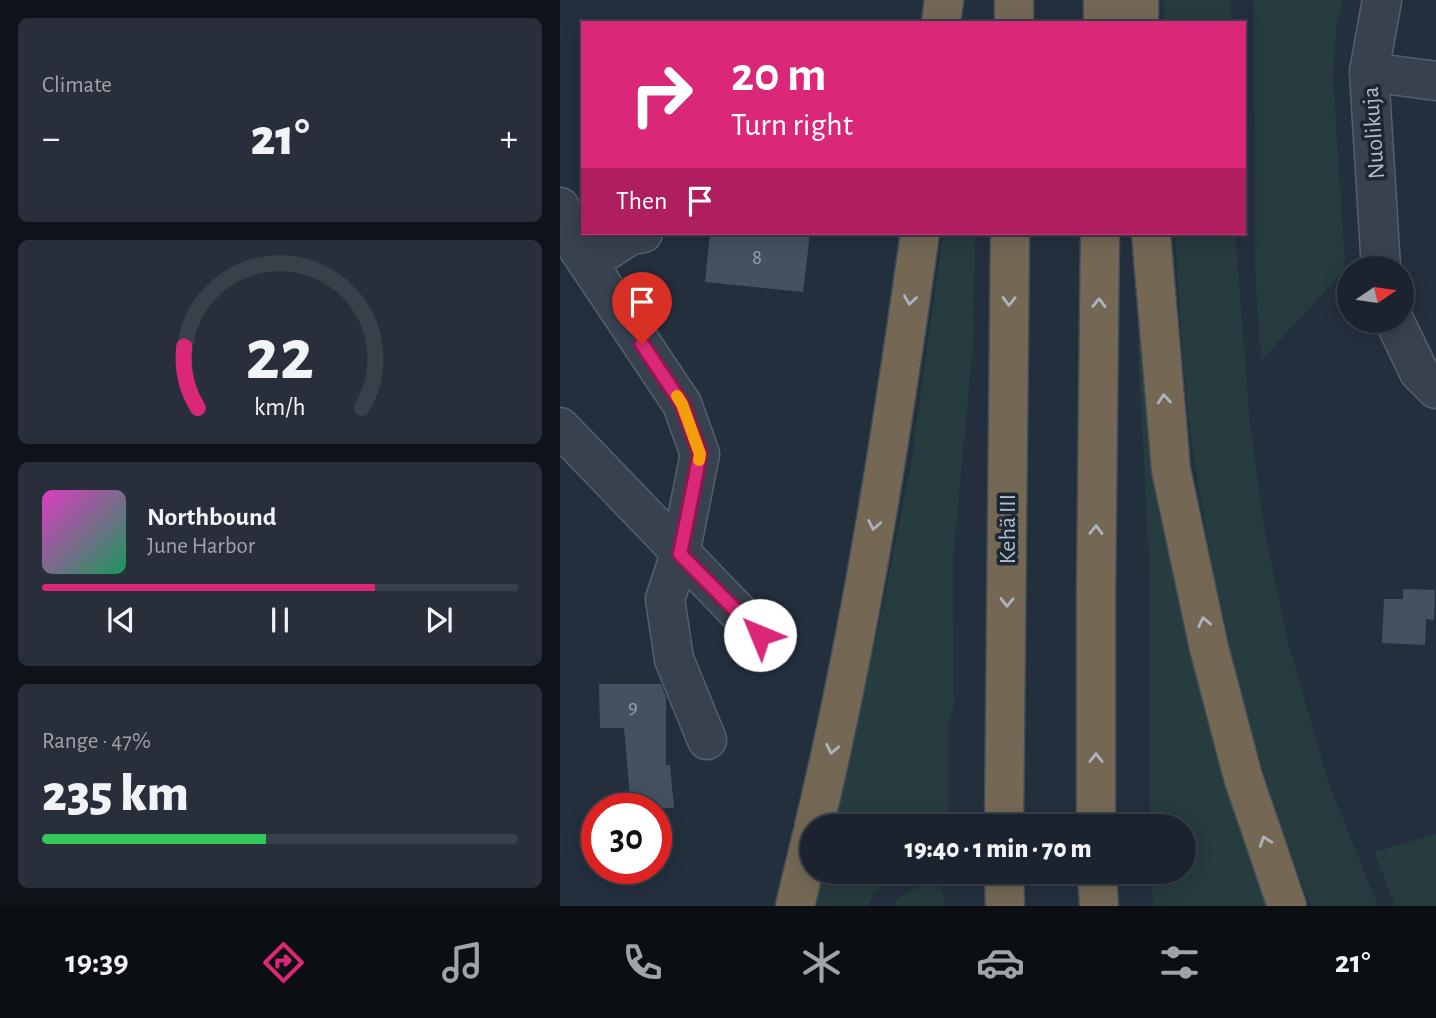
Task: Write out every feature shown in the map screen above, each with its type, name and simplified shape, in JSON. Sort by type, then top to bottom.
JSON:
[{"type":"highway","points":[[941,21],[944,0]]},
{"type":"highway","points":[[1014,0],[1014,21]]},
{"type":"highway","points":[[1103,0],[1103,21]]},
{"type":"highway","points":[[1139,0],[1139,21]]},
{"type":"highway","points":[[817,814],[832,752],[894,419],[920,235]]},
{"type":"highway","name":"Kehä III","points":[[1004,814],[1010,235]]},
{"type":"highway","points":[[1096,814],[1100,235]]},
{"type":"highway","points":[[1151,235],[1171,470],[1209,648],[1240,764],[1287,906]]},
{"type":"highway","points":[[795,906],[800,884]]},
{"type":"highway","points":[[1004,884],[1005,906]]},
{"type":"highway","points":[[1098,884],[1099,906]]},
{"type":"street","name":"Nuolikuja","points":[[1380,256],[1369,72],[1382,0]]},
{"type":"street","points":[[1369,72],[1436,81]]},
{"type":"street","points":[[560,207],[571,238],[682,404],[700,454],[680,554],[665,599],[674,659],[707,740]]},
{"type":"street","points":[[589,264],[632,235]]},
{"type":"street","points":[[1400,333],[1419,373],[1436,389]]},
{"type":"street","points":[[560,426],[760,635]]},
{"type":"green space","points":[[1164,0],[1231,0],[1231,21],[1165,21]]},
{"type":"green space","points":[[1254,0],[1343,0],[1337,23],[1333,77],[1344,256],[1337,256],[1337,278],[1261,361],[1255,270]]},
{"type":"green space","points":[[943,235],[975,235],[973,347],[953,558],[954,707],[948,722],[948,814],[835,814],[878,630],[911,465]]},
{"type":"green space","points":[[1137,235],[1271,906],[1153,906],[1152,884],[1196,884],[1196,814],[1150,814],[1150,575],[1139,373]]},
{"type":"green space","points":[[1175,235],[1235,235],[1250,423],[1264,527],[1287,638],[1328,781],[1378,906],[1311,906],[1273,800],[1241,692],[1205,526],[1192,441],[1180,322]]},
{"type":"green space","points":[[1436,834],[1436,906],[1395,906],[1374,852]]},
{"type":"green space","points":[[819,884],[884,884],[872,896],[868,906],[814,906]]},
{"type":"green space","points":[[941,884],[945,906],[893,906],[907,892],[921,885]]},
{"type":"building","points":[[710,235],[810,235],[803,292],[705,282]]},
{"type":"building","points":[[1403,589],[1435,590],[1434,620],[1426,619],[1425,645],[1382,643],[1384,599],[1403,599]]},
{"type":"building","points":[[599,684],[661,684],[666,698],[666,765],[670,765],[674,808],[672,793],[630,793],[624,728],[600,728]]},
{"type":"slow traffic","points":[[677,396],[700,454],[699,460]]},
{"type":"route","points":[[642,344],[682,404],[700,454],[680,554],[760,635]]}]
